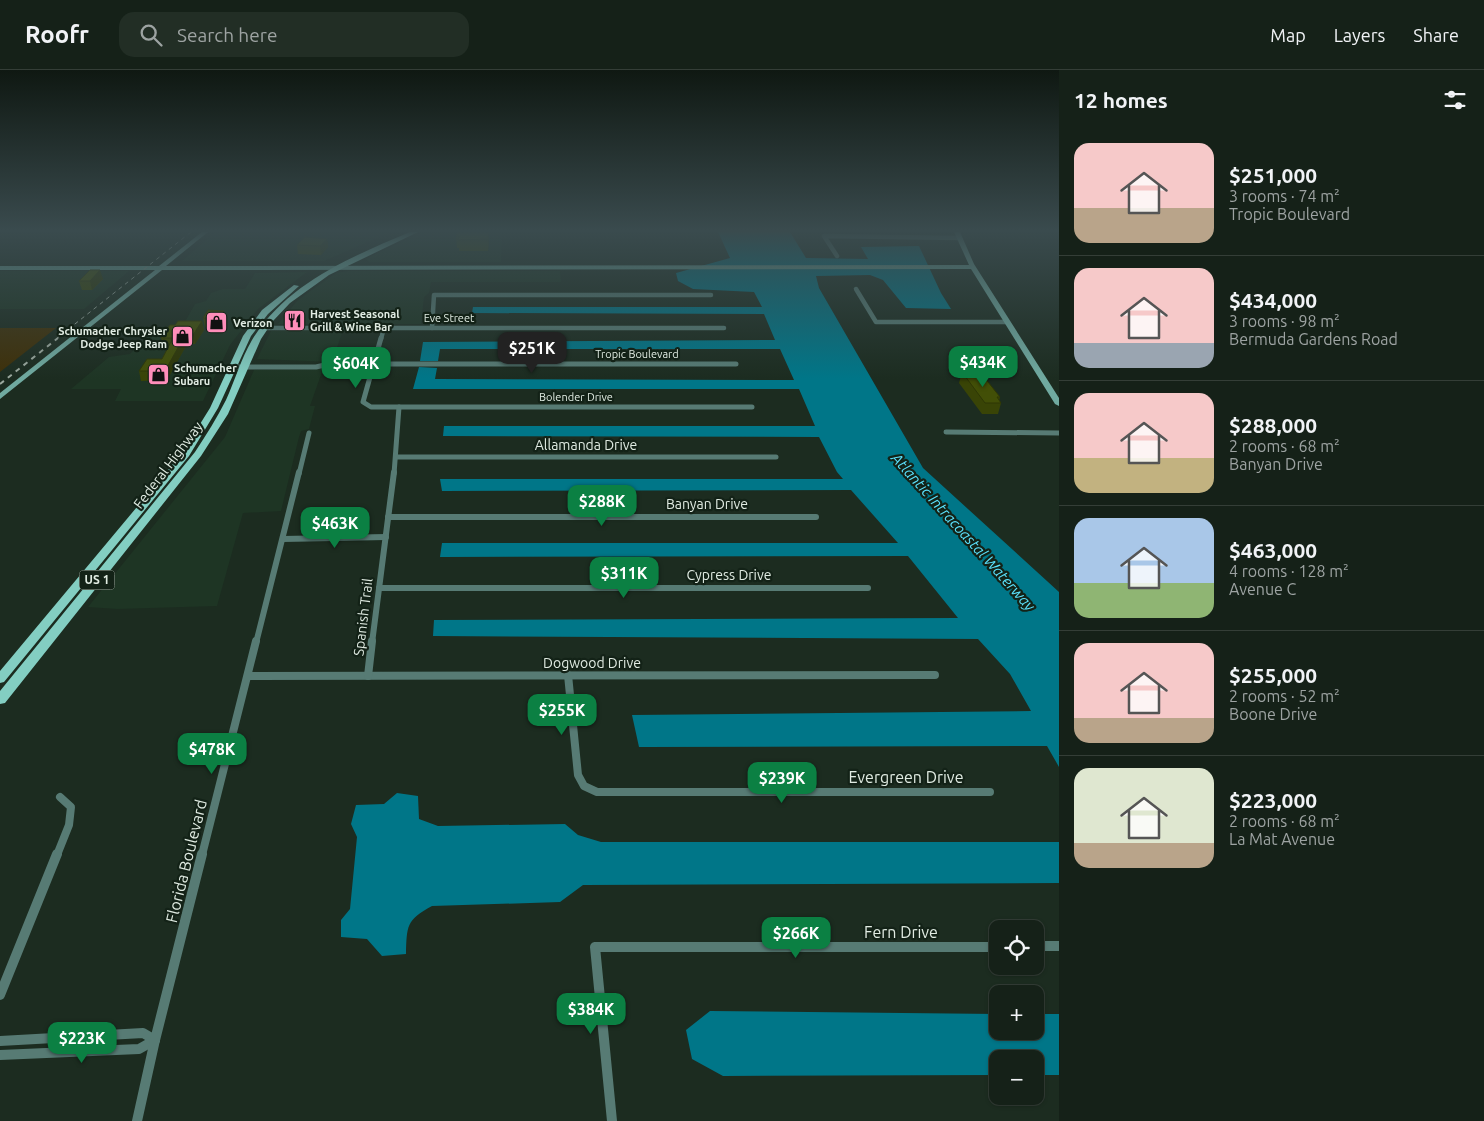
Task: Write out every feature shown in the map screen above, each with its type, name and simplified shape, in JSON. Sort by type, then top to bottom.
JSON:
[{"type":"main road","points":[[0,398],[144,281]]},
{"type":"main road","name":"Federal Highway","points":[[0,700],[189,466],[208,430],[217,403],[247,336],[265,312],[287,292],[304,281]]},
{"type":"main road","name":"Federal Highway","points":[[0,679],[173,470],[226,410],[245,364],[264,328],[297,294],[314,281]]},
{"type":"main road","points":[[982,281],[1006,322],[1059,404]]},
{"type":"street","points":[[856,289],[876,322],[1006,322]]},
{"type":"street","points":[[432,328],[434,295],[711,295]]},
{"type":"street","name":"Eve Street","points":[[264,328],[724,328]]},
{"type":"street","points":[[384,328],[363,402],[371,407],[399,407]]},
{"type":"street","name":"Tropic Boulevard","points":[[234,364],[316,367],[329,364],[736,364]]},
{"type":"street","name":"Bolender Drive","points":[[399,407],[752,407]]},
{"type":"street","name":"Spanish Trail","points":[[368,676],[396,457],[399,407]]},
{"type":"street","points":[[946,432],[1059,433]]},
{"type":"street","name":"Florida Boulevard","points":[[137,1121],[155,1040],[249,676],[309,433]]},
{"type":"street","name":"Allamanda Drive","points":[[396,457],[776,457]]},
{"type":"street","name":"Banyan Drive","points":[[388,517],[816,516]]},
{"type":"street","points":[[283,539],[386,536]]},
{"type":"street","name":"Cypress Drive","points":[[379,588],[868,588]]},
{"type":"street","name":"Evergreen Drive","points":[[568,675],[578,775],[584,786],[597,792],[990,792]]},
{"type":"street","name":"Dogwood Drive","points":[[249,676],[936,675]]},
{"type":"street","points":[[0,995],[69,825],[71,807],[60,797]]},
{"type":"street","name":"Fern Drive","points":[[612,1121],[595,947],[989,946]]},
{"type":"street","points":[[1044,946],[1059,946]]},
{"type":"street","points":[[0,1041],[144,1033],[155,1040],[140,1049],[0,1055]]},
{"type":"shaded area","points":[[0,281],[117,281],[84,309],[0,309]]},
{"type":"shaded area","points":[[250,281],[295,281],[258,309],[230,345],[203,401],[115,401],[121,389],[71,389],[109,357],[130,354],[157,327],[182,327],[195,304],[206,301],[211,293],[223,289],[245,289]]},
{"type":"shaded area","points":[[325,281],[561,282],[431,282],[429,293],[424,297],[421,324],[278,324],[297,301]]},
{"type":"shaded area","points":[[0,328],[56,328],[0,372]]},
{"type":"shaded area","points":[[343,330],[332,362],[257,359],[271,331]]},
{"type":"shaded area","points":[[323,369],[310,406],[315,406],[309,429],[301,431],[299,437],[281,511],[243,513],[217,606],[117,609],[88,607],[225,437],[254,370]]},
{"type":"water","name":"Atlantic Intracoastal Waterway","points":[[678,281],[817,281],[819,288],[923,468],[1059,592],[1059,767],[1047,746],[639,747],[632,715],[1031,711],[1010,674],[978,639],[433,636],[434,620],[958,618],[908,556],[440,557],[442,543],[898,543],[851,490],[442,491],[440,479],[843,479],[837,472],[819,437],[443,436],[444,426],[815,426],[799,389],[413,389],[419,367],[437,368],[435,379],[794,380],[780,349],[440,349],[438,361],[420,361],[423,342],[775,340],[764,314],[472,313],[473,307],[762,307],[754,292],[693,289]]},
{"type":"water","points":[[884,281],[935,281],[951,309],[906,308]]},
{"type":"water","points":[[397,793],[418,796],[419,819],[438,826],[565,824],[578,835],[601,842],[1059,842],[1059,883],[583,885],[560,902],[432,906],[417,915],[410,925],[406,954],[382,956],[367,939],[341,937],[341,920],[350,909],[357,837],[351,824],[356,805],[384,804]]},
{"type":"water","points":[[710,1011],[989,1014],[989,1040],[1044,1040],[1044,1014],[1059,1014],[1059,1075],[1044,1075],[1044,1050],[989,1050],[989,1075],[723,1076],[692,1059],[686,1030]]},
{"type":"building","points":[[208,310],[224,311],[220,318],[203,318]]},
{"type":"building","points":[[178,321],[202,321],[193,335],[185,335],[165,371],[139,371],[147,359],[162,359],[173,338],[161,338],[170,325],[175,325]]},
{"type":"building","points":[[962,372],[976,372],[980,377],[984,377],[1000,397],[997,397],[1001,403],[985,403]]},
{"type":"railway","points":[[56,339],[129,281]]},
{"type":"railway","points":[[0,384],[58,338]]},
{"type":"place","name":"Harvest Seasonal Grill & Wine Bar","points":[[294,320]]},
{"type":"place","name":"Verizon","points":[[217,323]]},
{"type":"place","name":"Schumacher Chrysler Dodge Jeep Ram","points":[[183,337]]},
{"type":"place","name":"Schumacher Subaru","points":[[158,374]]}]
